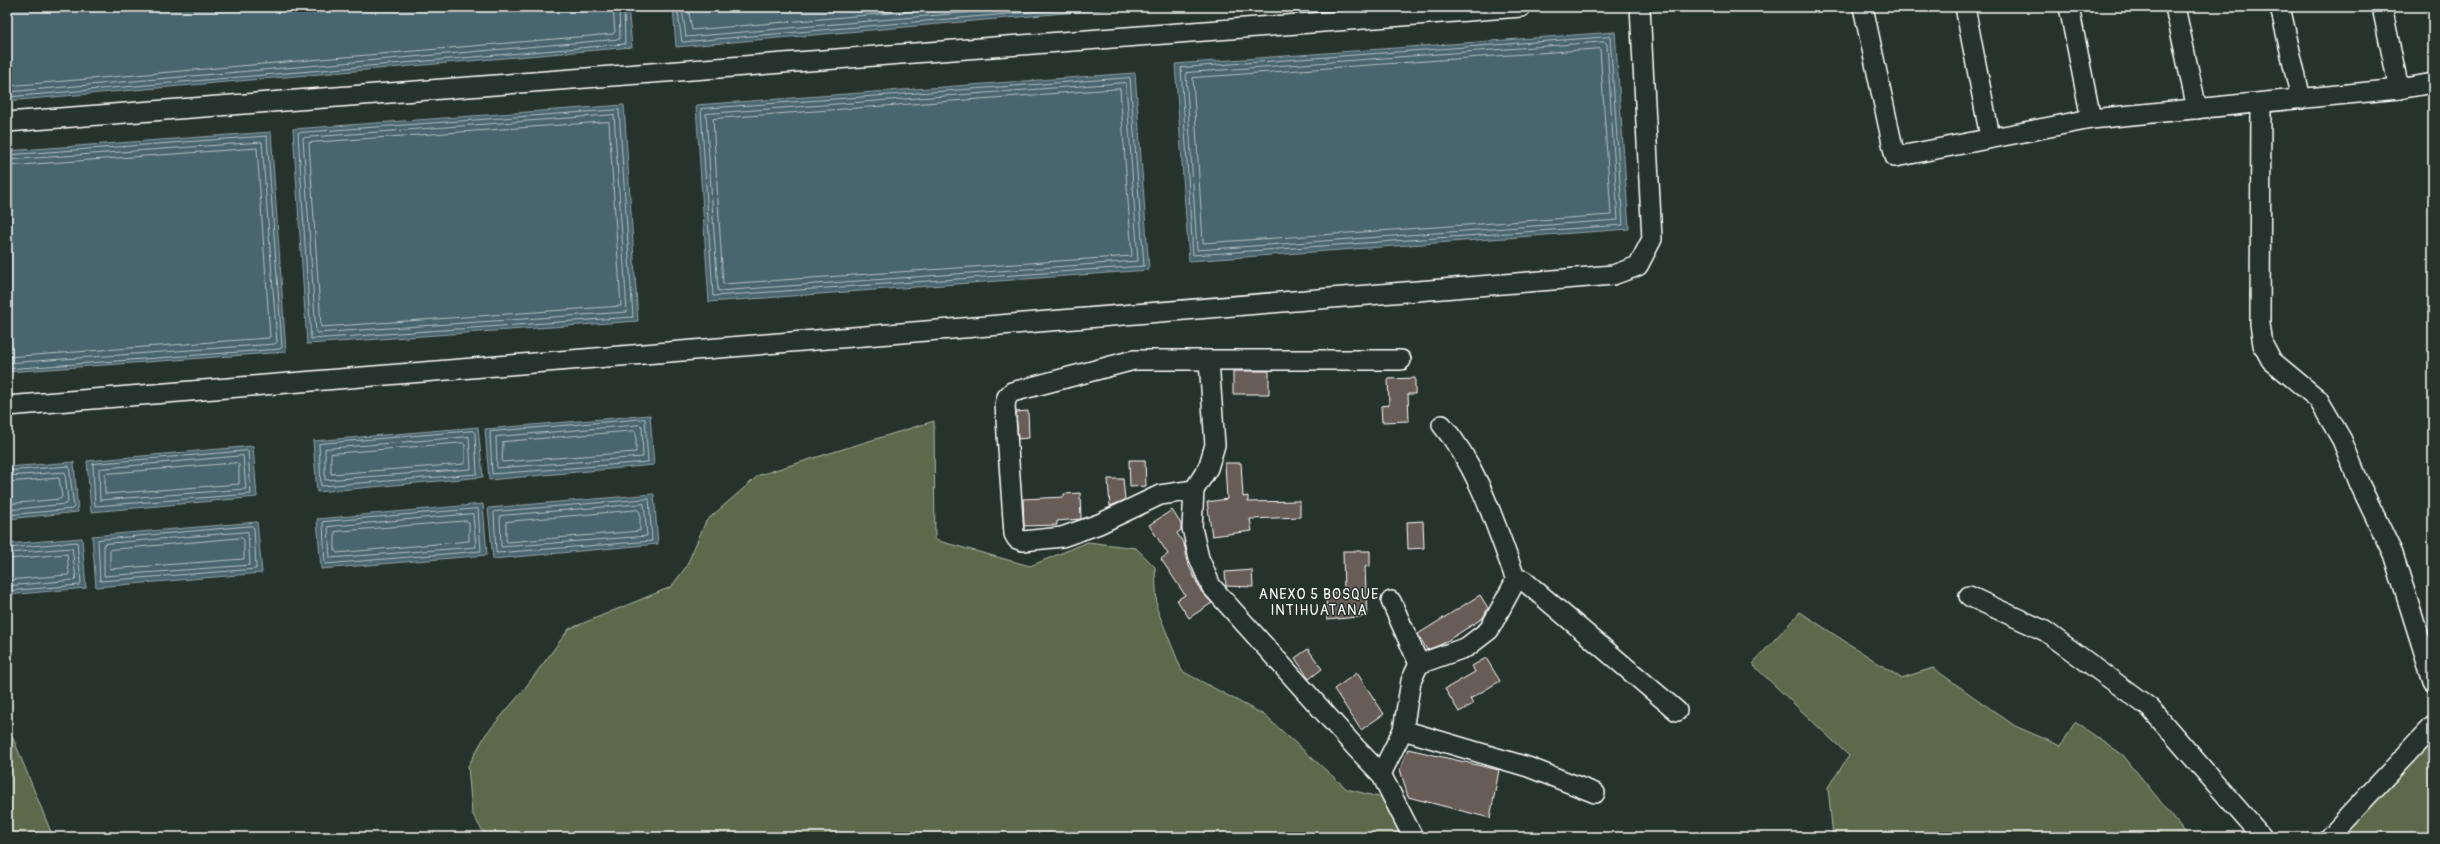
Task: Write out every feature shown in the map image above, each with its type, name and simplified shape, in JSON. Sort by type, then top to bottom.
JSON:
[{"type":"street","points":[[7,122],[1521,7]]},
{"type":"street","points":[[7,406],[1613,275],[1638,266],[1652,239],[1640,7]]},
{"type":"street","points":[[1863,7],[1895,157],[1990,137],[2091,119],[2399,89],[2433,83]]},
{"type":"street","points":[[1965,7],[1990,137]]},
{"type":"street","points":[[2069,7],[2091,119]]},
{"type":"street","points":[[2176,7],[2197,109]]},
{"type":"street","points":[[2280,7],[2301,99]]},
{"type":"street","points":[[2382,7],[2399,89]]},
{"type":"street","points":[[2261,103],[2260,324],[2263,345],[2272,360],[2318,399],[2342,440],[2360,485],[2392,554],[2433,682]]},
{"type":"street","points":[[1194,490],[1160,495],[1099,524],[1062,537],[1023,540],[1017,539],[1014,534],[1005,406],[1007,397],[1012,392],[1134,360],[1401,360]]},
{"type":"street","points":[[1209,361],[1215,445],[1208,468],[1194,490],[1192,528],[1199,558],[1211,586],[1381,774],[1413,837]]},
{"type":"street","points":[[1381,774],[1403,730],[1411,680],[1419,664],[1467,647],[1489,630],[1516,580],[1492,517],[1472,471],[1459,444],[1442,425]]},
{"type":"street","points":[[1516,580],[1523,580],[1677,711]]},
{"type":"street","points":[[1969,596],[2045,631],[2150,708],[2262,837]]},
{"type":"street","points":[[1391,601],[1419,664]]},
{"type":"street","points":[[2329,837],[2433,726]]},
{"type":"street","points":[[1403,730],[1528,767],[1595,793]]},
{"type":"green space","points":[[934,421],[935,540],[1030,566],[1088,542],[1136,548],[1155,567],[1157,609],[1182,671],[1264,715],[1347,789],[1391,800],[1409,837],[486,837],[472,813],[468,766],[486,734],[522,692],[569,629],[671,587],[686,567],[706,521],[759,475]]},
{"type":"green space","points":[[1800,612],[1901,678],[1933,668],[2015,726],[2061,746],[2075,722],[2123,755],[2189,837],[1833,837],[1828,787],[1849,756],[1752,664]]},
{"type":"green space","points":[[7,730],[13,738],[53,837],[7,837]]},
{"type":"green space","points":[[2433,736],[2433,837],[2340,837]]},
{"type":"water","points":[[7,7],[628,7],[632,47],[7,101]]},
{"type":"water","points":[[673,7],[1134,7],[676,47]]},
{"type":"water","points":[[1615,32],[1629,229],[1189,261],[1175,64]]},
{"type":"water","points":[[1135,73],[1149,270],[709,302],[696,105]]},
{"type":"water","points":[[624,105],[638,321],[307,344],[293,129]]},
{"type":"water","points":[[271,132],[286,352],[7,372],[7,151]]},
{"type":"water","points":[[650,415],[654,465],[489,480],[485,429]]},
{"type":"water","points":[[478,427],[483,477],[317,492],[313,441]]},
{"type":"water","points":[[253,446],[257,497],[91,512],[87,461]]},
{"type":"water","points":[[74,462],[78,512],[7,519],[7,467]]},
{"type":"water","points":[[654,494],[658,544],[493,559],[488,508]]},
{"type":"water","points":[[483,504],[487,555],[321,569],[317,519]]},
{"type":"water","points":[[257,522],[262,573],[96,587],[92,536]]},
{"type":"water","points":[[82,538],[86,588],[7,595],[7,544]]},
{"type":"building","points":[[1233,371],[1269,371],[1269,394],[1233,394]]},
{"type":"building","points":[[1415,378],[1415,394],[1408,394],[1409,421],[1382,422],[1381,406],[1389,405],[1388,379]]},
{"type":"building","points":[[1028,411],[1029,438],[1018,439],[1016,412]]},
{"type":"building","points":[[1129,460],[1145,460],[1146,486],[1130,487]]},
{"type":"building","points":[[1225,463],[1241,463],[1243,497],[1248,496],[1248,502],[1300,501],[1300,517],[1250,519],[1252,531],[1212,536],[1207,502],[1227,499]]},
{"type":"building","points":[[1108,479],[1123,479],[1125,500],[1110,506]]},
{"type":"building","points":[[1080,493],[1081,519],[1057,521],[1057,525],[1024,526],[1023,499],[1064,497],[1064,494]]},
{"type":"building","points":[[1172,510],[1181,524],[1181,530],[1177,533],[1184,544],[1189,566],[1201,591],[1212,603],[1189,618],[1177,600],[1185,595],[1161,559],[1168,554],[1149,525]]},
{"type":"building","points":[[1423,521],[1424,548],[1408,549],[1407,522]]},
{"type":"building","points":[[1343,551],[1370,551],[1370,566],[1365,567],[1367,616],[1327,620],[1326,593],[1344,592]]},
{"type":"building","points":[[1252,570],[1253,587],[1226,586],[1225,572]]},
{"type":"building","points":[[1480,595],[1488,608],[1483,618],[1442,644],[1427,650],[1418,634]]},
{"type":"building","points":[[1308,649],[1322,669],[1309,679],[1295,658]]},
{"type":"building","points":[[1486,658],[1500,681],[1470,699],[1473,704],[1459,712],[1445,689],[1475,672],[1472,666]]},
{"type":"building","points":[[1357,673],[1384,714],[1361,730],[1334,689]]},
{"type":"building","points":[[1408,749],[1499,770],[1490,818],[1408,797],[1400,769]]},
{"type":"district","name":"ANEXO 5 BOSQUE INTIHUATANA","points":[[1319,602]]}]
